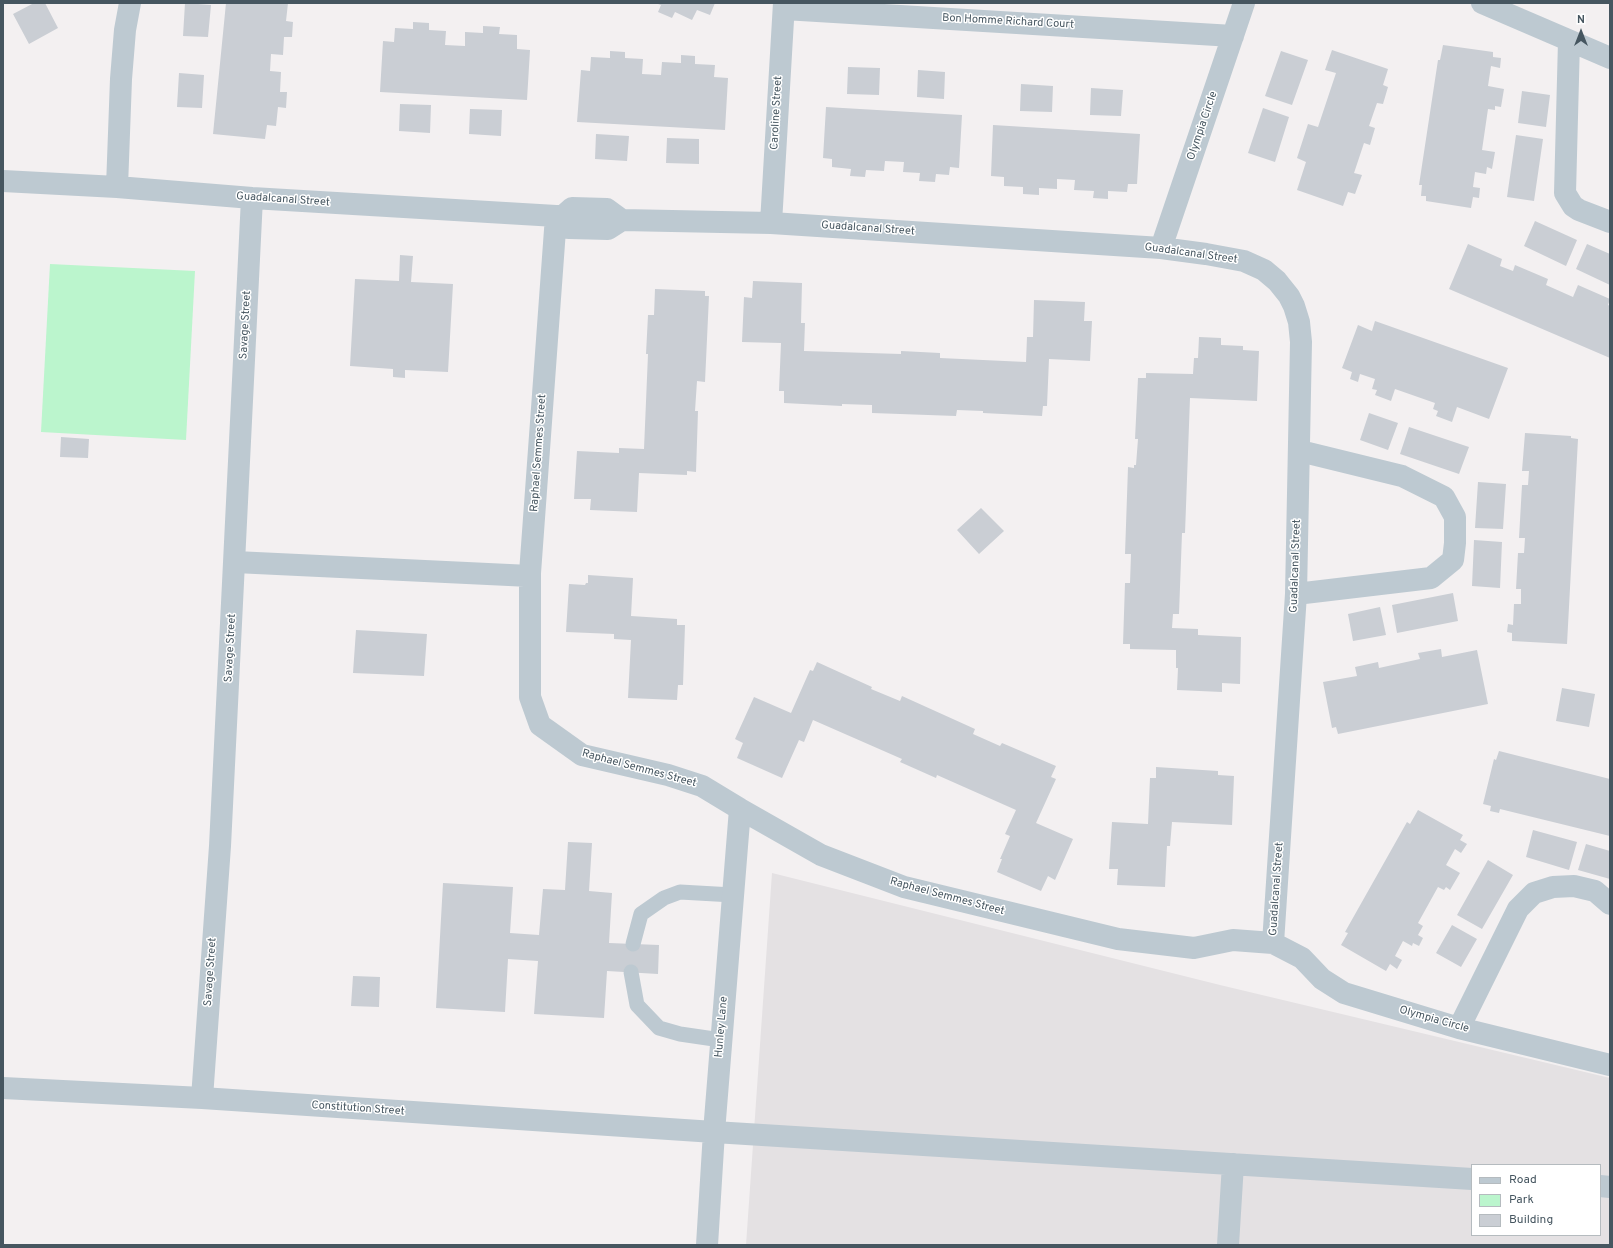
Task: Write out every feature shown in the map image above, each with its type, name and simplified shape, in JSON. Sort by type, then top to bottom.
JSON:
[{"type":"street","points":[[117,187],[120,79],[125,30],[130,3]]},
{"type":"street","name":"Olympia Circle","points":[[1161,248],[1244,3]]},
{"type":"street","points":[[1482,3],[1569,42],[1610,58]]},
{"type":"street","name":"Bon Homme Richard Court","points":[[784,6],[1233,36]]},
{"type":"street","name":"Caroline Street","points":[[771,222],[784,6]]},
{"type":"street","points":[[1569,42],[1565,193],[1573,206],[1579,210],[1610,222]]},
{"type":"street","name":"Guadalcanal Street","points":[[3,181],[117,187],[252,198],[559,216],[572,208],[607,209],[622,220],[771,222],[1161,248],[1244,261],[1264,270],[1277,281],[1289,296],[1299,322],[1301,342],[1296,594],[1273,943]]},
{"type":"street","name":"Savage Street","points":[[202,1098],[220,846],[252,198]]},
{"type":"street","name":"Raphael Semmes Street","points":[[559,216],[530,576],[530,697],[540,725],[582,755],[668,775],[702,786],[821,855],[904,887],[1118,939],[1194,948],[1233,940],[1273,943]]},
{"type":"street","points":[[1296,594],[1431,578],[1453,560],[1455,542],[1455,517],[1444,497],[1402,476],[1300,452]]},
{"type":"street","points":[[235,562],[530,576]]},
{"type":"street","name":"Hunley Lane","points":[[707,1245],[714,1132],[740,809]]},
{"type":"street","points":[[1459,1028],[1518,909],[1534,893],[1553,887],[1574,886],[1595,891],[1610,904]]},
{"type":"street","name":"Olympia Circle","points":[[1273,943],[1302,958],[1322,979],[1344,993],[1459,1028],[1610,1065]]},
{"type":"street","name":"Constitution Street","points":[[3,1088],[202,1098],[714,1132],[1471,1178]]},
{"type":"street","points":[[1228,1245],[1233,1164]]},
{"type":"lane","points":[[634,944],[641,914],[664,898],[680,892],[733,895]]},
{"type":"lane","points":[[631,972],[637,1004],[659,1028],[680,1034],[721,1040]]},
{"type":"shaded area","points":[[772,873],[1220,985],[1610,1078],[1610,1245],[746,1245]]},
{"type":"green space","points":[[50,264],[195,271],[186,440],[41,432]]},
{"type":"building","points":[[34,3],[45,3],[58,28],[29,44],[13,14]]},
{"type":"building","points":[[185,3],[211,5],[208,37],[183,36]]},
{"type":"building","points":[[226,3],[288,3],[286,21],[293,22],[292,37],[284,37],[283,55],[271,54],[270,71],[281,72],[280,92],[287,92],[286,108],[278,107],[276,126],[267,125],[265,139],[213,134]]},
{"type":"building","points":[[655,3],[715,3],[710,15],[697,10],[692,20],[675,12],[672,18],[658,12],[661,5]]},
{"type":"building","points":[[413,22],[429,23],[429,30],[446,31],[445,45],[465,46],[465,32],[483,33],[483,26],[500,27],[499,34],[517,35],[517,49],[530,50],[527,100],[380,92],[383,41],[394,42],[395,28],[413,29]]},
{"type":"building","points":[[1443,45],[1493,52],[1493,57],[1501,58],[1500,68],[1491,66],[1488,86],[1504,89],[1501,107],[1495,106],[1495,110],[1488,109],[1482,150],[1495,152],[1492,169],[1487,167],[1486,174],[1475,172],[1473,187],[1480,188],[1479,198],[1473,197],[1471,208],[1426,201],[1426,196],[1421,196],[1422,185],[1419,185],[1438,60],[1440,60]]},
{"type":"building","points":[[1332,50],[1388,69],[1383,85],[1388,87],[1383,104],[1377,103],[1369,126],[1375,128],[1370,145],[1364,143],[1354,173],[1362,175],[1355,194],[1348,192],[1343,206],[1297,190],[1306,162],[1297,158],[1308,124],[1318,127],[1336,73],[1325,70]]},
{"type":"building","points":[[610,51],[625,52],[625,58],[643,59],[642,74],[661,75],[662,62],[681,63],[681,55],[695,56],[695,64],[715,65],[714,77],[728,78],[725,130],[577,122],[581,70],[590,71],[591,57],[610,58]]},
{"type":"building","points":[[1281,51],[1308,60],[1292,105],[1265,96]]},
{"type":"building","points":[[848,67],[880,68],[879,95],[847,94]]},
{"type":"building","points":[[918,70],[945,72],[944,99],[917,97]]},
{"type":"building","points":[[179,73],[204,75],[202,108],[177,107]]},
{"type":"building","points":[[1021,84],[1053,86],[1052,112],[1020,111]]},
{"type":"building","points":[[1091,88],[1123,90],[1121,116],[1090,115]]},
{"type":"building","points":[[1522,91],[1550,95],[1546,127],[1518,123]]},
{"type":"building","points":[[400,104],[431,105],[430,133],[399,131]]},
{"type":"building","points":[[826,107],[962,115],[959,168],[950,167],[949,175],[936,174],[935,182],[919,181],[920,173],[903,172],[904,162],[885,161],[884,171],[866,170],[865,177],[850,176],[851,169],[832,167],[832,159],[823,158]]},
{"type":"building","points":[[1263,108],[1289,117],[1275,162],[1248,153]]},
{"type":"building","points":[[470,109],[502,110],[501,136],[469,134]]},
{"type":"building","points":[[993,125],[1140,134],[1137,184],[1128,184],[1127,192],[1108,191],[1108,199],[1093,198],[1094,191],[1074,190],[1075,180],[1057,179],[1057,189],[1039,188],[1039,195],[1023,194],[1023,187],[1004,186],[1004,177],[991,176]]},
{"type":"building","points":[[596,134],[629,136],[627,161],[595,159]]},
{"type":"building","points":[[1516,135],[1543,139],[1534,201],[1507,197]]},
{"type":"building","points":[[667,138],[699,139],[699,164],[666,163]]},
{"type":"building","points":[[1535,221],[1577,240],[1566,266],[1524,246]]},
{"type":"building","points":[[1468,244],[1502,259],[1500,266],[1513,271],[1515,265],[1548,279],[1546,285],[1573,297],[1578,285],[1610,299],[1608,305],[1610,306],[1610,358],[1449,289]]},
{"type":"building","points":[[1587,244],[1610,254],[1610,285],[1576,269]]},
{"type":"building","points":[[400,255],[413,256],[411,282],[453,284],[448,372],[405,370],[405,378],[393,377],[393,369],[350,366],[355,279],[399,281]]},
{"type":"building","points":[[753,281],[802,283],[801,323],[805,323],[804,351],[901,354],[901,351],[940,353],[940,358],[1026,362],[1027,337],[1033,337],[1034,300],[1085,302],[1084,321],[1092,321],[1090,361],[1049,359],[1047,406],[1043,406],[1042,416],[957,410],[956,416],[872,413],[872,405],[842,404],[842,406],[784,403],[784,391],[779,391],[781,343],[742,342],[744,297],[752,298]]},
{"type":"building","points":[[655,289],[705,291],[705,296],[709,296],[705,382],[697,381],[695,411],[698,411],[696,472],[687,471],[687,475],[639,473],[637,512],[590,510],[591,499],[574,499],[577,451],[619,453],[619,448],[644,449],[648,315],[654,315]]},
{"type":"building","points":[[1375,321],[1508,368],[1489,419],[1457,407],[1452,422],[1436,416],[1438,411],[1433,409],[1435,403],[1395,389],[1391,401],[1375,395],[1377,390],[1372,389],[1375,379],[1360,374],[1358,382],[1350,379],[1352,372],[1342,368],[1358,325],[1372,331]]},
{"type":"building","points":[[1199,337],[1221,338],[1221,345],[1243,346],[1243,350],[1259,351],[1257,401],[1190,398],[1185,533],[1182,533],[1179,614],[1173,614],[1172,628],[1198,629],[1198,635],[1241,637],[1240,684],[1222,683],[1222,692],[1177,690],[1178,668],[1176,668],[1176,650],[1130,649],[1130,644],[1123,644],[1125,583],[1130,583],[1131,554],[1125,554],[1128,467],[1134,468],[1134,465],[1136,465],[1138,439],[1135,439],[1138,378],[1146,378],[1146,373],[1193,374],[1194,358],[1198,358]]},
{"type":"building","points":[[1369,413],[1398,423],[1388,450],[1360,440]]},
{"type":"building","points":[[1409,427],[1469,447],[1459,474],[1400,454]]},
{"type":"building","points":[[1525,433],[1571,436],[1571,438],[1578,439],[1567,644],[1512,641],[1512,633],[1507,632],[1508,624],[1513,625],[1514,604],[1521,604],[1521,589],[1516,589],[1518,553],[1524,553],[1525,538],[1519,538],[1522,485],[1528,485],[1529,471],[1522,471]]},
{"type":"building","points":[[61,437],[89,439],[88,458],[60,457]]},
{"type":"building","points":[[1478,482],[1506,484],[1503,529],[1475,528]]},
{"type":"building","points":[[981,508],[1004,531],[979,554],[957,530]]},
{"type":"building","points":[[1474,540],[1502,542],[1500,588],[1472,586]]},
{"type":"building","points":[[588,575],[633,578],[631,616],[677,619],[677,625],[685,625],[683,685],[678,685],[677,700],[628,698],[631,640],[614,639],[614,634],[566,632],[569,584],[585,585],[588,583]]},
{"type":"building","points":[[1453,593],[1458,621],[1397,633],[1392,605]]},
{"type":"building","points":[[1380,607],[1386,635],[1353,641],[1348,614]]},
{"type":"building","points":[[356,630],[427,634],[424,676],[353,673]]},
{"type":"building","points":[[1441,649],[1442,657],[1477,650],[1488,704],[1338,734],[1336,727],[1332,728],[1323,682],[1357,676],[1355,667],[1378,662],[1379,668],[1420,659],[1418,653]]},
{"type":"building","points":[[817,662],[872,687],[871,689],[900,701],[902,696],[975,729],[973,734],[1000,746],[1002,743],[1056,766],[1051,777],[1056,779],[1036,823],[1073,839],[1055,880],[1048,876],[1041,891],[997,872],[1002,859],[1000,859],[1010,836],[1005,834],[1016,810],[937,775],[936,778],[900,762],[902,759],[813,720],[804,742],[799,740],[782,778],[737,758],[743,743],[735,739],[754,697],[791,713],[810,670],[813,671]]},
{"type":"building","points":[[1562,688],[1595,694],[1589,727],[1556,721]]},
{"type":"building","points":[[1499,751],[1610,779],[1610,836],[1500,809],[1499,813],[1490,811],[1491,806],[1483,804],[1494,759],[1496,760]]},
{"type":"building","points":[[1156,767],[1218,771],[1218,775],[1234,776],[1232,825],[1172,822],[1170,846],[1167,846],[1165,887],[1117,885],[1118,869],[1109,869],[1112,822],[1148,824],[1150,778],[1156,778]]},
{"type":"building","points":[[1418,810],[1463,835],[1460,840],[1467,844],[1461,853],[1455,849],[1446,865],[1460,873],[1450,890],[1446,887],[1444,890],[1438,887],[1418,923],[1423,926],[1418,935],[1423,938],[1419,946],[1413,943],[1412,946],[1403,941],[1395,956],[1402,960],[1397,969],[1390,964],[1386,971],[1341,945],[1348,933],[1345,932],[1407,822],[1410,824]]},
{"type":"building","points":[[1533,830],[1577,842],[1569,870],[1526,857]]},
{"type":"building","points":[[568,842],[592,843],[589,891],[612,893],[609,943],[659,945],[658,974],[607,971],[604,1018],[534,1014],[538,961],[508,959],[505,1012],[436,1008],[443,883],[513,887],[510,933],[539,935],[543,889],[565,890]]},
{"type":"building","points":[[1586,844],[1610,851],[1610,879],[1578,870]]},
{"type":"building","points":[[1488,860],[1513,875],[1482,929],[1457,915]]},
{"type":"building","points":[[1452,925],[1477,939],[1461,967],[1436,953]]},
{"type":"building","points":[[353,976],[380,977],[379,1007],[351,1006]]}]
